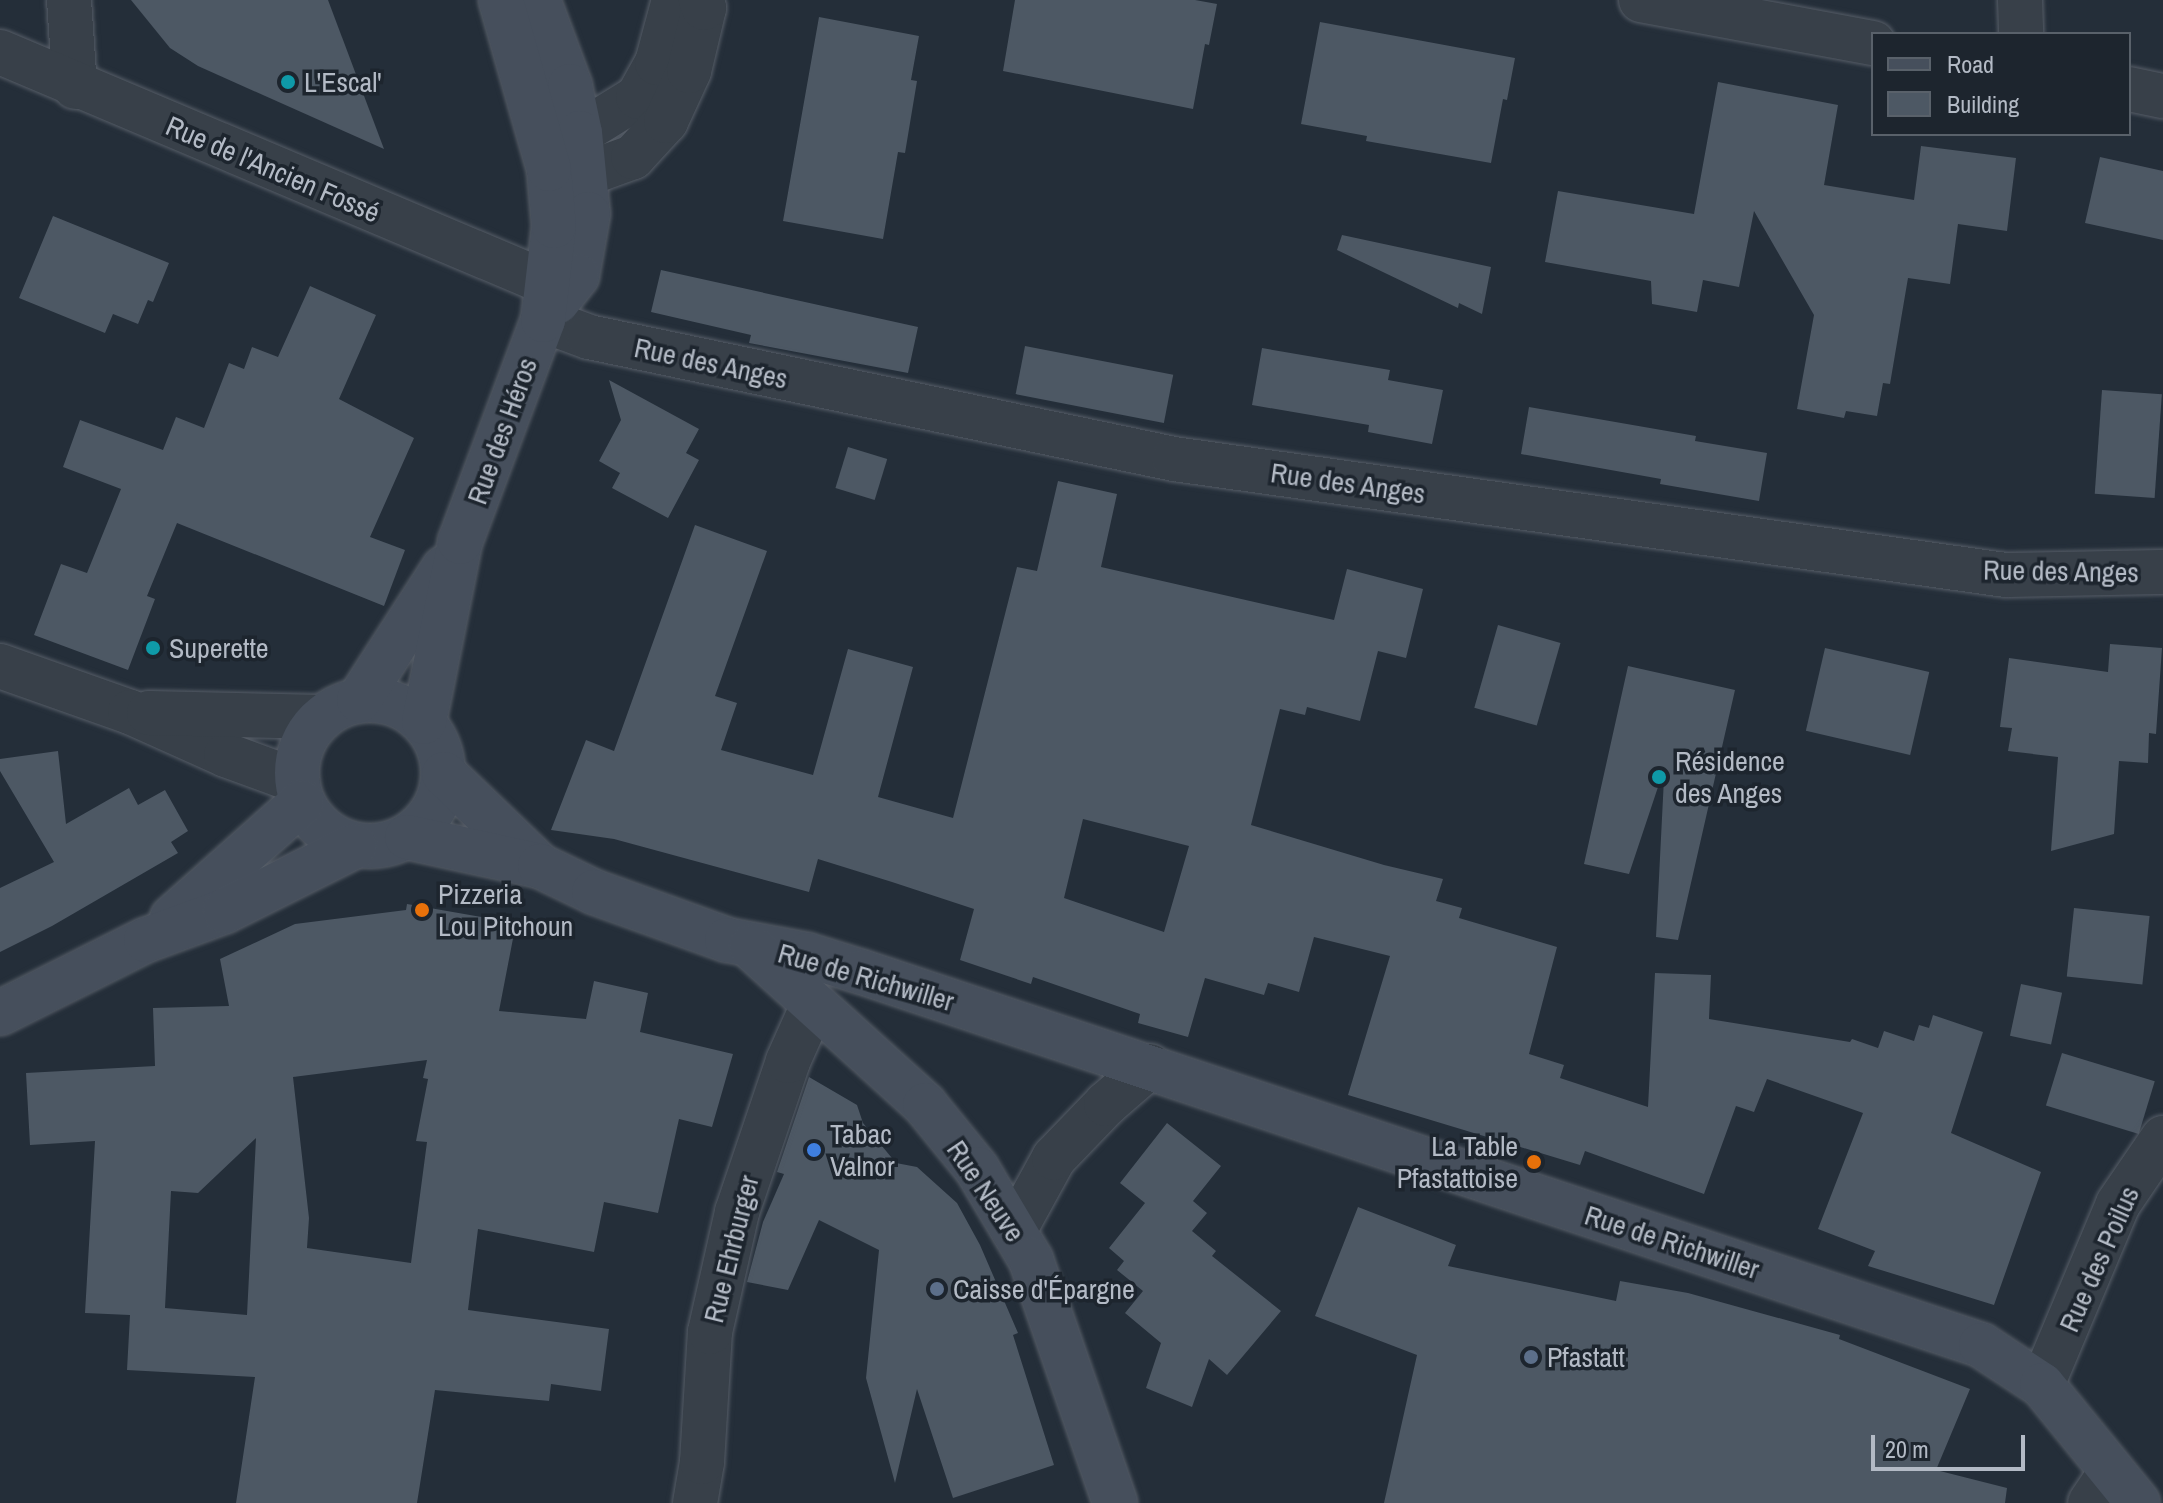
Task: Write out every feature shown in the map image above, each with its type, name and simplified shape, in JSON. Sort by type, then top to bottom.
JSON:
[{"type":"main road","points":[[501,0],[572,158]]},
{"type":"main road","points":[[538,0],[570,86],[572,158]]},
{"type":"main road","name":"Rue des Héros","points":[[424,722],[460,542],[545,302],[554,226],[572,158]]},
{"type":"main road","name":"Rue des Héros","points":[[340,708],[460,542]]},
{"type":"main road","points":[[0,1013],[146,940],[225,911],[355,846],[390,844],[407,837],[426,821],[439,800],[444,774],[439,748],[424,722],[407,709],[383,701],[340,708],[307,735],[299,757],[300,791],[314,822],[333,837],[355,846]]},
{"type":"main road","name":"Rue de Richwiller","points":[[444,774],[540,866]]},
{"type":"main road","points":[[146,940],[300,791]]},
{"type":"main road","name":"Rue de Richwiller","points":[[407,837],[540,866],[633,907],[751,947],[807,955],[1150,1066],[1981,1345],[2042,1385],[2113,1493]]},
{"type":"main road","name":"Rue Neuve","points":[[751,947],[925,1105],[977,1169],[1031,1260],[1115,1503]]},
{"type":"street","points":[[69,0],[75,87]]},
{"type":"street","points":[[572,158],[638,97],[657,63],[674,0]]},
{"type":"street","points":[[572,158],[633,157],[666,121],[689,71],[704,8],[701,0]]},
{"type":"street","points":[[1641,0],[1871,43]]},
{"type":"street","points":[[2020,0],[2021,32]]},
{"type":"street","name":"Rue de l'Ancien Fossé","points":[[0,52],[545,302]]},
{"type":"street","points":[[2131,89],[2163,96]]},
{"type":"street","name":"Rue des Anges","points":[[545,302],[589,337],[1174,459],[2006,575],[2163,572]]},
{"type":"street","points":[[0,666],[130,712],[300,791]]},
{"type":"street","points":[[130,712],[340,708]]},
{"type":"street","name":"Rue Ehrburger","points":[[695,1503],[702,1462],[710,1332],[737,1212],[788,1061],[813,1005]]},
{"type":"street","points":[[1014,1231],[1054,1158],[1106,1104],[1150,1066]]},
{"type":"street","name":"Rue des Poilus","points":[[2042,1385],[2118,1204],[2163,1138]]},
{"type":"building","name":"L'Escal'","points":[[131,0],[328,0],[384,149],[198,66],[170,48]]},
{"type":"building","points":[[1015,0],[1195,0],[1217,4],[1209,45],[1205,44],[1193,109],[1003,71]]},
{"type":"building","points":[[819,17],[919,36],[911,80],[917,81],[905,153],[898,152],[883,239],[783,221]]},
{"type":"building","points":[[1320,22],[1515,58],[1507,100],[1503,99],[1491,163],[1366,141],[1367,136],[1301,124]]},
{"type":"building","points":[[1718,82],[1838,105],[1824,185],[1914,200],[1921,146],[2016,158],[2007,231],[1958,224],[1950,284],[1908,278],[1890,384],[1883,383],[1877,416],[1846,411],[1844,418],[1797,409],[1814,315],[1754,211],[1739,287],[1703,280],[1697,312],[1652,304],[1651,281],[1545,262],[1558,191],[1694,214]]},
{"type":"building","points":[[2100,157],[2163,171],[2163,240],[2085,223]]},
{"type":"building","points":[[53,216],[169,263],[153,302],[148,300],[138,324],[113,314],[105,333],[19,298]]},
{"type":"building","points":[[1342,235],[1491,267],[1482,314],[1459,303],[1458,308],[1337,250]]},
{"type":"building","points":[[661,270],[918,327],[908,373],[749,343],[751,335],[651,312]]},
{"type":"building","points":[[310,286],[376,315],[339,399],[414,438],[370,537],[405,550],[384,606],[177,523],[147,596],[155,599],[128,670],[34,635],[61,564],[87,573],[121,489],[63,467],[80,420],[163,450],[176,417],[204,428],[229,363],[244,369],[252,347],[278,357]]},
{"type":"building","points":[[1025,346],[1173,375],[1164,423],[1016,394]]},
{"type":"building","points":[[1262,348],[1390,370],[1388,380],[1443,390],[1432,444],[1368,432],[1369,425],[1252,405]]},
{"type":"building","points":[[609,380],[699,429],[686,453],[699,460],[668,518],[612,488],[620,473],[599,461],[621,420]]},
{"type":"building","points":[[2102,390],[2162,394],[2155,498],[2095,494]]},
{"type":"building","points":[[1529,407],[1696,436],[1695,441],[1767,453],[1759,501],[1660,484],[1661,479],[1521,454]]},
{"type":"building","points":[[848,447],[887,459],[875,500],[835,488]]},
{"type":"building","points":[[1058,481],[1117,494],[1101,567],[1334,620],[1347,569],[1423,589],[1406,658],[1378,651],[1360,721],[1307,707],[1305,715],[1280,709],[1251,825],[1384,865],[1443,879],[1436,901],[1462,908],[1459,918],[1557,947],[1529,1054],[1564,1065],[1560,1078],[1648,1107],[1655,973],[1711,975],[1709,1019],[1850,1042],[1852,1039],[1878,1048],[1884,1031],[1914,1041],[1919,1025],[1929,1028],[1933,1015],[1983,1032],[1951,1133],[2041,1172],[1994,1305],[1868,1266],[1875,1251],[1818,1229],[1863,1113],[1767,1079],[1754,1112],[1736,1106],[1704,1194],[1585,1151],[1580,1165],[1348,1095],[1390,956],[1314,937],[1299,992],[1268,983],[1264,995],[1205,978],[1188,1037],[1138,1023],[1140,1014],[1033,977],[1031,984],[960,960],[974,909],[892,882],[818,859],[809,892],[614,839],[551,830],[586,740],[614,751],[695,525],[767,551],[715,696],[737,703],[721,750],[813,775],[848,649],[913,667],[878,797],[953,818],[1017,567],[1037,571]],"holes":[[[1083,819],[1189,846],[1164,932],[1064,898]]]},
{"type":"building","points":[[1498,625],[1560,643],[1537,726],[1474,708]]},
{"type":"building","points":[[2110,644],[2162,648],[2156,734],[2149,733],[2148,763],[2119,761],[2114,834],[2051,851],[2058,757],[2008,751],[2012,728],[2000,727],[2009,658],[2108,672]]},
{"type":"building","points":[[1825,648],[1929,672],[1910,755],[1806,731]]},
{"type":"building","name":"Résidence des Anges","points":[[1628,666],[1735,690],[1678,940],[1656,937],[1664,778],[1661,778],[1629,874],[1584,864]]},
{"type":"building","points":[[58,751],[66,824],[129,788],[138,805],[165,790],[188,831],[171,842],[178,853],[52,926],[0,952],[0,888],[54,862],[0,771],[0,759]]},
{"type":"building","points":[[407,904],[516,923],[499,1011],[586,1019],[594,981],[648,993],[640,1032],[733,1054],[712,1127],[679,1119],[658,1213],[604,1202],[594,1252],[478,1229],[468,1310],[609,1329],[601,1391],[551,1384],[549,1401],[435,1390],[417,1503],[236,1503],[255,1377],[127,1370],[130,1315],[85,1313],[95,1141],[30,1145],[26,1073],[155,1066],[153,1008],[229,1006],[220,959],[295,924],[406,910]],"holes":[[[427,1060],[423,1078],[428,1079],[416,1141],[427,1142],[411,1263],[307,1248],[309,1218],[293,1077]],[[256,1138],[247,1315],[165,1308],[171,1191],[198,1193]]]},
{"type":"building","points":[[2074,908],[2150,916],[2142,985],[2067,977]]},
{"type":"building","points":[[2021,984],[2062,993],[2051,1045],[2010,1036]]},
{"type":"building","points":[[2062,1053],[2155,1081],[2139,1134],[2046,1106]]},
{"type":"building","points":[[809,1077],[857,1105],[863,1123],[896,1163],[917,1167],[957,1203],[980,1245],[1018,1333],[1013,1335],[1054,1465],[953,1498],[917,1389],[895,1483],[866,1378],[879,1250],[819,1220],[788,1290],[747,1282],[763,1222],[784,1174],[777,1172]]},
{"type":"building","points":[[1167,1123],[1221,1166],[1193,1201],[1207,1213],[1192,1231],[1216,1251],[1212,1256],[1281,1311],[1227,1375],[1209,1359],[1192,1407],[1146,1388],[1161,1343],[1125,1313],[1143,1291],[1117,1270],[1124,1261],[1109,1248],[1145,1203],[1120,1183]]},
{"type":"building","points":[[1358,1207],[1456,1245],[1448,1266],[1616,1301],[1620,1281],[1688,1293],[1840,1335],[1839,1339],[1970,1389],[1936,1470],[2007,1488],[2005,1503],[1384,1503],[1417,1355],[1315,1316]]},
{"type":"place","name":"L'Escal'","points":[[288,82]]},
{"type":"place","name":"Superette","points":[[153,648]]},
{"type":"place","name":"Résidence des Anges","points":[[1659,777]]},
{"type":"place","name":"Pizzeria Lou Pitchoun","points":[[422,910]]},
{"type":"place","name":"Tabac Valnor","points":[[814,1150]]},
{"type":"place","name":"La Table Pfastattoise","points":[[1534,1162]]},
{"type":"place","name":"Caisse d'Épargne","points":[[937,1289]]},
{"type":"place","name":"Pfastatt","points":[[1531,1357]]}]
